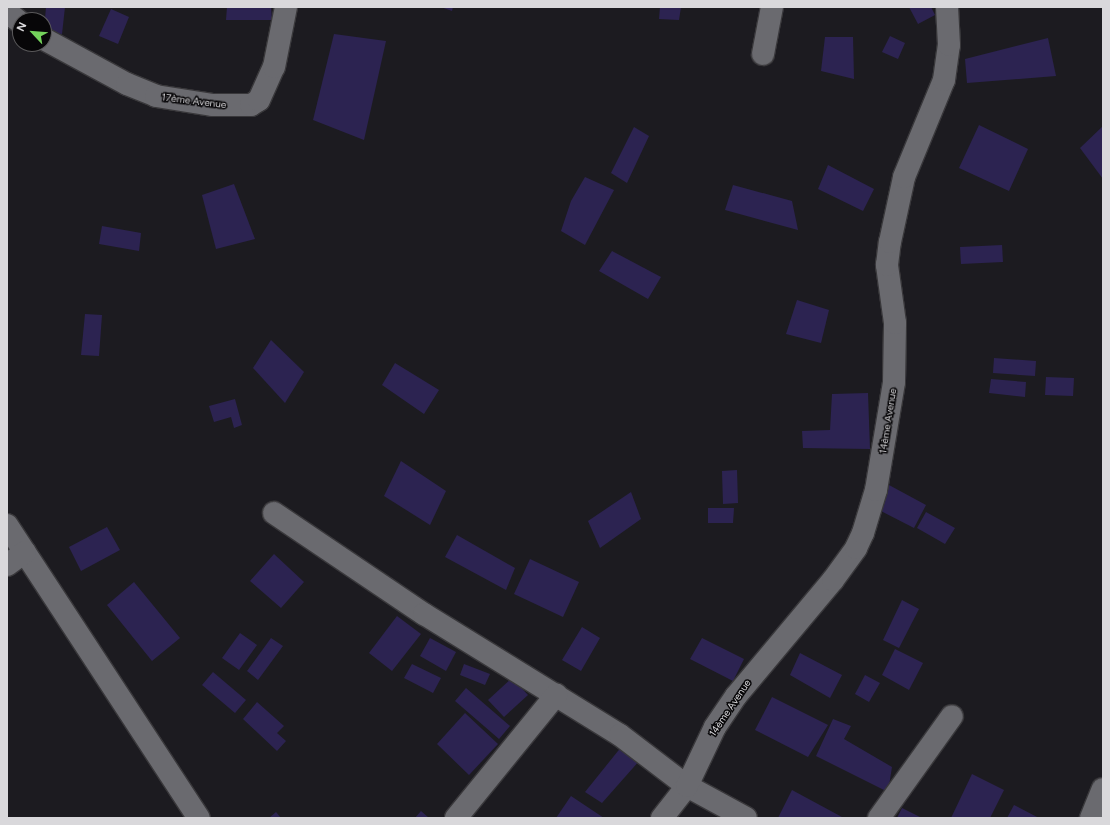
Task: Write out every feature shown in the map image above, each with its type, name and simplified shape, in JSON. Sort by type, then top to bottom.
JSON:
[{"type":"street","name":"17ème Avenue","points":[[52,43],[127,84],[156,96],[214,105],[251,105],[259,100],[274,67],[286,7]]},
{"type":"street","points":[[763,54],[772,7]]},
{"type":"street","name":"14ème Avenue","points":[[662,818],[687,786],[715,727],[736,696],[833,580],[856,548],[862,533],[876,490],[894,382],[895,322],[887,265],[891,235],[904,177],[944,80],[949,45],[947,7]]},
{"type":"street","points":[[274,513],[424,614],[620,735],[687,786],[746,818]]},
{"type":"street","points":[[7,524],[199,818]]},
{"type":"street","points":[[7,565],[25,552]]},
{"type":"street","points":[[456,818],[556,695]]},
{"type":"street","points":[[879,818],[952,716]]},
{"type":"street","points":[[1091,818],[1103,789]]},
{"type":"building","points":[[46,7],[65,7],[62,34],[52,33],[52,12],[46,12]]},
{"type":"building","points":[[227,7],[271,7],[272,20],[226,20]]},
{"type":"building","points":[[441,7],[453,7],[452,11]]},
{"type":"building","points":[[660,7],[681,7],[679,20],[659,19]]},
{"type":"building","points":[[909,7],[931,7],[935,15],[918,24]]},
{"type":"building","points":[[111,9],[129,17],[118,44],[99,36]]},
{"type":"building","points":[[334,34],[386,41],[364,140],[313,120]]},
{"type":"building","points":[[890,36],[905,43],[898,59],[882,52]]},
{"type":"building","points":[[825,37],[853,37],[854,79],[821,71]]},
{"type":"building","points":[[1048,38],[1056,76],[967,83],[965,59]]},
{"type":"building","points":[[979,125],[1028,149],[1009,191],[959,168]]},
{"type":"building","points":[[1103,126],[1103,179],[1080,148]]},
{"type":"building","points":[[634,127],[649,136],[627,183],[611,173]]},
{"type":"building","points":[[828,165],[874,189],[863,211],[818,189]]},
{"type":"building","points":[[585,177],[614,190],[585,245],[561,231],[571,201]]},
{"type":"building","points":[[234,184],[255,239],[216,249],[202,195]]},
{"type":"building","points":[[733,185],[792,201],[798,230],[725,210]]},
{"type":"building","points":[[102,226],[141,233],[139,251],[99,244]]},
{"type":"building","points":[[1002,245],[1003,262],[961,264],[960,247]]},
{"type":"building","points":[[612,251],[661,277],[648,299],[599,271]]},
{"type":"building","points":[[797,300],[829,310],[821,343],[786,334]]},
{"type":"building","points":[[85,314],[102,315],[99,356],[81,355]]},
{"type":"building","points":[[271,340],[304,372],[285,403],[253,368]]},
{"type":"building","points":[[994,358],[1036,361],[1035,376],[993,373]]},
{"type":"building","points":[[395,363],[439,390],[424,414],[382,385]]},
{"type":"building","points":[[1046,377],[1074,378],[1073,396],[1045,395]]},
{"type":"building","points":[[991,379],[1026,382],[1025,397],[989,393]]},
{"type":"building","points":[[868,393],[870,449],[803,448],[802,431],[830,430],[832,394]]},
{"type":"building","points":[[235,399],[242,425],[234,428],[231,417],[214,422],[209,406]]},
{"type":"building","points":[[401,461],[446,491],[430,525],[384,496]]},
{"type":"building","points":[[737,470],[738,503],[723,504],[722,471]]},
{"type":"building","points":[[889,485],[926,505],[914,528],[877,509]]},
{"type":"building","points":[[631,492],[641,519],[600,548],[588,521]]},
{"type":"building","points":[[708,508],[734,508],[733,523],[708,523]]},
{"type":"building","points":[[926,512],[955,528],[945,544],[917,528]]},
{"type":"building","points":[[107,527],[120,550],[81,571],[69,547]]},
{"type":"building","points":[[457,535],[515,568],[506,590],[445,557]]},
{"type":"building","points":[[274,554],[304,582],[281,608],[250,581]]},
{"type":"building","points":[[530,559],[579,582],[563,617],[514,594]]},
{"type":"building","points":[[134,582],[180,638],[152,661],[107,605]]},
{"type":"building","points":[[902,600],[919,609],[899,648],[883,640]]},
{"type":"building","points":[[397,616],[421,634],[392,671],[369,653]]},
{"type":"building","points":[[582,627],[600,638],[581,671],[562,660]]},
{"type":"building","points":[[240,633],[257,645],[239,670],[222,658]]},
{"type":"building","points":[[271,638],[283,646],[258,680],[247,671]]},
{"type":"building","points":[[430,638],[456,652],[446,671],[420,656]]},
{"type":"building","points":[[702,638],[744,659],[733,681],[690,659]]},
{"type":"building","points":[[895,649],[923,663],[909,690],[882,675]]},
{"type":"building","points":[[800,653],[842,675],[830,698],[790,675]]},
{"type":"building","points":[[412,664],[441,678],[433,693],[404,678]]},
{"type":"building","points":[[464,664],[490,674],[485,685],[460,675]]},
{"type":"building","points":[[213,672],[246,700],[235,713],[202,685]]},
{"type":"building","points":[[865,675],[880,683],[869,702],[855,694]]},
{"type":"building","points":[[512,678],[528,695],[504,717],[488,700]]},
{"type":"building","points":[[466,688],[510,726],[499,739],[455,701]]},
{"type":"building","points":[[772,697],[828,725],[808,757],[755,730]]},
{"type":"building","points":[[257,702],[284,726],[277,733],[286,741],[277,751],[243,719]]},
{"type":"building","points":[[465,713],[498,744],[469,775],[437,744]]},
{"type":"building","points":[[833,719],[851,726],[844,739],[892,767],[888,792],[816,756]]},
{"type":"building","points":[[622,746],[640,760],[602,803],[585,792]]},
{"type":"building","points":[[972,774],[1004,790],[990,818],[951,818]]},
{"type":"building","points":[[792,790],[842,817],[778,818]]},
{"type":"building","points":[[571,796],[604,818],[556,818]]},
{"type":"building","points":[[1014,805],[1039,818],[1007,818]]},
{"type":"building","points":[[902,808],[922,818],[897,818]]},
{"type":"building","points":[[421,811],[429,818],[415,818]]},
{"type":"building","points":[[276,812],[281,818],[269,818]]}]
